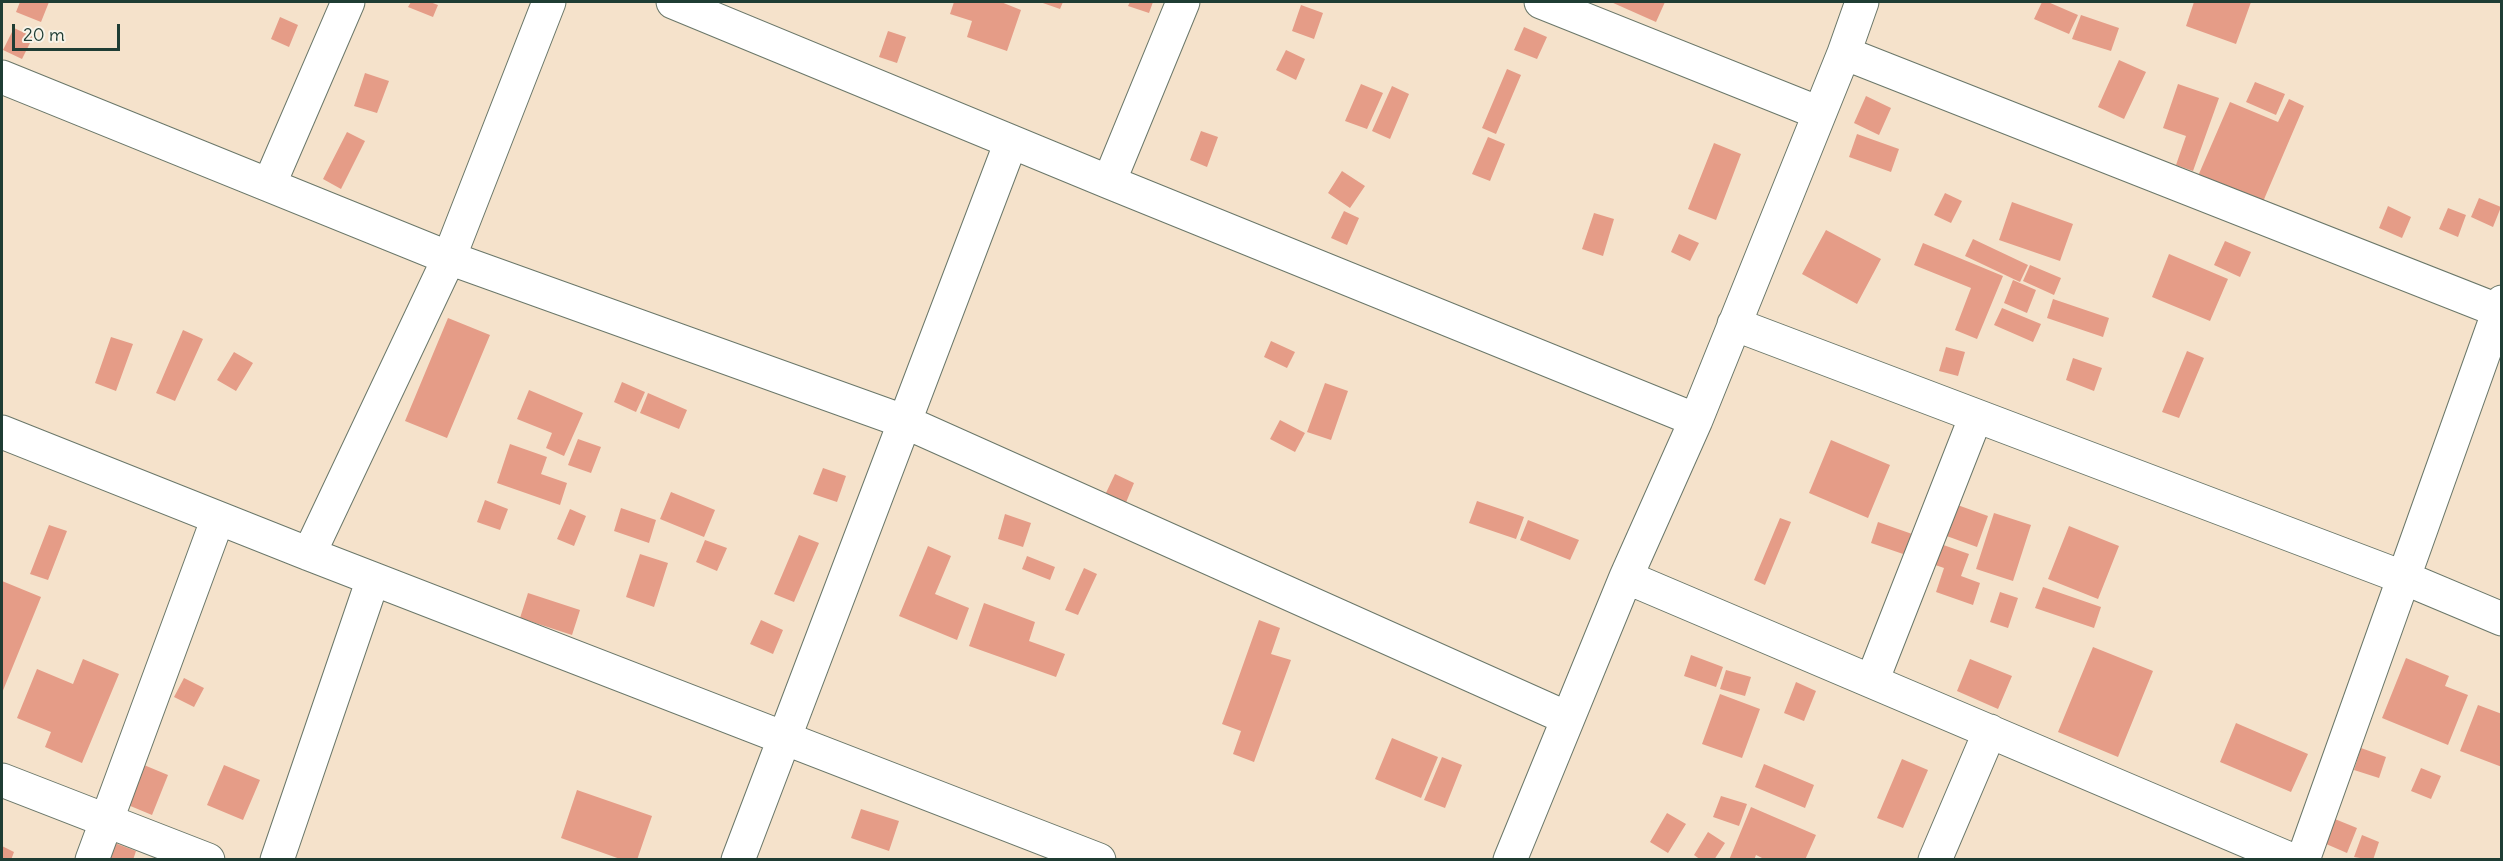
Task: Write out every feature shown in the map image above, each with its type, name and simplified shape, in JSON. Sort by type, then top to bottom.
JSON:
[{"type":"street","points":[[269,185],[348,2]]},
{"type":"street","points":[[309,554],[449,258],[549,2]]},
{"type":"street","points":[[673,2],[1696,420]]},
{"type":"street","points":[[1109,182],[1183,2]]},
{"type":"street","points":[[1541,2],[1819,114]]},
{"type":"street","points":[[1510,860],[1626,577],[1696,420],[1844,53],[1862,2]]},
{"type":"street","points":[[1844,53],[2501,309],[2402,578],[2303,860]]},
{"type":"street","points":[[2,77],[449,258],[903,421],[1567,718]]},
{"type":"street","points":[[738,860],[1011,142]]},
{"type":"street","points":[[1734,324],[2402,578],[2502,619]]},
{"type":"street","points":[[1872,681],[1976,416]]},
{"type":"street","points":[[2,432],[373,579],[1099,860]]},
{"type":"street","points":[[92,860],[108,822],[218,518]]},
{"type":"street","points":[[1626,577],[2292,860]]},
{"type":"street","points":[[277,860],[373,579]]},
{"type":"street","points":[[1935,860],[1990,731]]},
{"type":"street","points":[[2,780],[207,860]]},
{"type":"building","points":[[20,2],[49,2],[41,22],[16,12]]},
{"type":"building","points":[[411,2],[430,2],[438,5],[433,17],[408,7]]},
{"type":"building","points":[[954,2],[1001,2],[1021,10],[1007,51],[967,37],[972,21],[950,14]]},
{"type":"building","points":[[1040,2],[1063,2],[1060,9]]},
{"type":"building","points":[[1130,2],[1153,2],[1149,13],[1128,6]]},
{"type":"building","points":[[1611,2],[1665,2],[1656,22]]},
{"type":"building","points":[[2042,2],[2048,2],[2078,15],[2069,34],[2034,19]]},
{"type":"building","points":[[2194,2],[2251,2],[2236,44],[2186,26]]},
{"type":"building","points":[[1301,5],[1323,13],[1314,39],[1292,31]]},
{"type":"building","points":[[2081,15],[2119,28],[2111,51],[2072,39]]},
{"type":"building","points":[[280,17],[298,25],[289,47],[271,39]]},
{"type":"building","points":[[1524,27],[1547,37],[1537,59],[1514,50]]},
{"type":"building","points":[[14,28],[33,37],[22,59],[3,50]]},
{"type":"building","points":[[888,31],[906,37],[897,63],[879,57]]},
{"type":"building","points":[[1286,50],[1305,59],[1296,80],[1276,70]]},
{"type":"building","points":[[2119,60],[2146,72],[2124,119],[2098,107]]},
{"type":"building","points":[[1507,69],[1521,75],[1496,134],[1482,128]]},
{"type":"building","points":[[365,73],[389,81],[377,113],[354,106]]},
{"type":"building","points":[[2255,82],[2285,94],[2276,115],[2246,102]]},
{"type":"building","points":[[1361,84],[1383,93],[1367,129],[1345,121]]},
{"type":"building","points":[[2178,84],[2219,98],[2193,171],[2176,165],[2186,136],[2163,128]]},
{"type":"building","points":[[1392,86],[1409,94],[1390,139],[1372,131]]},
{"type":"building","points":[[1866,96],[1891,108],[1879,135],[1854,123]]},
{"type":"building","points":[[2289,99],[2304,106],[2262,204],[2198,176],[2230,102],[2278,122]]},
{"type":"building","points":[[1201,131],[1218,137],[1207,167],[1190,160]]},
{"type":"building","points":[[347,132],[365,141],[341,189],[323,179]]},
{"type":"building","points":[[1857,134],[1899,149],[1891,172],[1849,157]]},
{"type":"building","points":[[1488,137],[1505,144],[1490,181],[1472,174]]},
{"type":"building","points":[[1714,143],[1741,154],[1716,220],[1688,209]]},
{"type":"building","points":[[1342,171],[1365,186],[1350,208],[1328,193]]},
{"type":"building","points":[[1945,193],[1962,201],[1951,223],[1934,215]]},
{"type":"building","points":[[2479,198],[2501,207],[2493,227],[2471,217]]},
{"type":"building","points":[[2012,202],[2073,224],[2060,261],[1999,240]]},
{"type":"building","points":[[2388,206],[2411,217],[2402,238],[2379,228]]},
{"type":"building","points":[[2448,208],[2466,215],[2458,237],[2439,229]]},
{"type":"building","points":[[1344,211],[1359,218],[1347,245],[1331,238]]},
{"type":"building","points":[[1594,213],[1614,219],[1603,256],[1582,249]]},
{"type":"building","points":[[1826,230],[1881,259],[1857,304],[1802,274]]},
{"type":"building","points":[[1679,234],[1699,243],[1690,261],[1671,252]]},
{"type":"building","points":[[1973,239],[2028,265],[2020,282],[1965,256]]},
{"type":"building","points":[[2225,241],[2251,252],[2240,277],[2214,265]]},
{"type":"building","points":[[1923,243],[2003,276],[1977,339],[1955,330],[1971,288],[1914,265]]},
{"type":"building","points":[[2169,254],[2228,279],[2210,321],[2152,297]]},
{"type":"building","points":[[2030,265],[2061,278],[2054,295],[2023,281]]},
{"type":"building","points":[[2013,280],[2036,290],[2027,313],[2004,303]]},
{"type":"building","points":[[2053,299],[2109,318],[2103,337],[2047,318]]},
{"type":"building","points":[[2002,308],[2041,324],[2033,342],[1994,325]]},
{"type":"building","points":[[448,318],[490,335],[447,438],[405,421]]},
{"type":"building","points":[[183,330],[203,339],[175,401],[156,393]]},
{"type":"building","points":[[111,337],[133,344],[116,391],[95,383]]},
{"type":"building","points":[[1271,341],[1295,352],[1287,368],[1264,357]]},
{"type":"building","points":[[1946,347],[1965,352],[1958,376],[1939,371]]},
{"type":"building","points":[[2187,351],[2204,358],[2179,418],[2162,412]]},
{"type":"building","points":[[234,352],[253,363],[236,391],[217,380]]},
{"type":"building","points":[[2073,358],[2102,368],[2094,391],[2066,380]]},
{"type":"building","points":[[622,382],[645,392],[636,412],[614,402]]},
{"type":"building","points":[[1325,383],[1348,391],[1331,440],[1307,432]]},
{"type":"building","points":[[529,390],[583,413],[564,456],[546,448],[552,433],[517,419]]},
{"type":"building","points":[[648,393],[687,410],[679,429],[640,413]]},
{"type":"building","points":[[1280,420],[1305,433],[1295,452],[1270,439]]},
{"type":"building","points":[[578,439],[601,447],[591,473],[568,465]]},
{"type":"building","points":[[1831,440],[1890,465],[1868,518],[1809,493]]},
{"type":"building","points":[[510,444],[547,457],[541,474],[567,483],[560,505],[497,483]]},
{"type":"building","points":[[823,468],[846,476],[837,502],[813,494]]},
{"type":"building","points":[[1115,474],[1134,483],[1125,505],[1105,495]]},
{"type":"building","points":[[671,492],[715,510],[704,537],[660,519]]},
{"type":"building","points":[[485,500],[508,509],[500,530],[477,522]]},
{"type":"building","points":[[1477,501],[1524,517],[1516,539],[1469,523]]},
{"type":"building","points":[[1952,503],[1988,516],[1977,547],[1941,534]]},
{"type":"building","points":[[621,508],[656,520],[649,543],[614,531]]},
{"type":"building","points":[[570,509],[586,516],[574,546],[557,539]]},
{"type":"building","points":[[1994,513],[2031,525],[2013,581],[1976,569]]},
{"type":"building","points":[[1005,514],[1031,523],[1023,547],[998,539]]},
{"type":"building","points":[[1780,518],[1791,522],[1765,585],[1754,580]]},
{"type":"building","points":[[1528,520],[1579,540],[1570,560],[1520,540]]},
{"type":"building","points":[[1878,522],[1969,554],[1961,576],[1980,583],[1973,605],[1936,592],[1944,568],[1871,543]]},
{"type":"building","points":[[49,525],[67,531],[48,580],[30,574]]},
{"type":"building","points":[[2069,526],[2119,546],[2098,599],[2048,579]]},
{"type":"building","points":[[799,535],[819,543],[794,602],[774,594]]},
{"type":"building","points":[[705,540],[727,548],[717,571],[696,562]]},
{"type":"building","points":[[928,546],[951,556],[935,594],[969,608],[957,640],[899,616]]},
{"type":"building","points":[[640,554],[668,563],[654,607],[626,597]]},
{"type":"building","points":[[1027,556],[1055,567],[1050,580],[1022,569]]},
{"type":"building","points":[[1084,568],[1097,574],[1078,615],[1065,610]]},
{"type":"building","points":[[2,581],[41,597],[2,693]]},
{"type":"building","points":[[2043,587],[2101,607],[2094,628],[2035,608]]},
{"type":"building","points":[[2000,592],[2018,598],[2008,628],[1990,622]]},
{"type":"building","points":[[528,593],[580,610],[572,635],[520,618]]},
{"type":"building","points":[[984,603],[1035,622],[1029,641],[1065,654],[1056,677],[969,646]]},
{"type":"building","points":[[761,620],[783,630],[773,654],[750,644]]},
{"type":"building","points":[[1259,620],[1280,628],[1271,654],[1291,660],[1254,762],[1233,754],[1241,731],[1222,724]]},
{"type":"building","points":[[2093,647],[2153,671],[2118,757],[2058,732]]},
{"type":"building","points":[[1691,655],[1723,667],[1716,687],[1684,676]]},
{"type":"building","points":[[2406,658],[2449,676],[2445,686],[2468,695],[2448,745],[2382,718]]},
{"type":"building","points":[[83,659],[119,674],[82,763],[45,747],[51,732],[17,718],[37,669],[73,684]]},
{"type":"building","points":[[1970,659],[2012,676],[1998,709],[1957,691]]},
{"type":"building","points":[[1726,670],[1751,677],[1745,696],[1720,689]]},
{"type":"building","points":[[184,678],[204,688],[194,707],[174,697]]},
{"type":"building","points":[[1796,682],[1816,691],[1804,721],[1784,713]]},
{"type":"building","points":[[1720,694],[1760,709],[1742,758],[1702,744]]},
{"type":"building","points":[[2478,705],[2502,714],[2502,767],[2460,751]]},
{"type":"building","points":[[2236,723],[2308,754],[2291,792],[2220,762]]},
{"type":"building","points":[[1392,738],[1438,757],[1421,798],[1375,779]]},
{"type":"building","points":[[2361,748],[2386,757],[2379,778],[2354,770]]},
{"type":"building","points":[[1442,757],[1462,765],[1445,808],[1424,800]]},
{"type":"building","points":[[1902,759],[1928,770],[1903,828],[1877,818]]},
{"type":"building","points":[[1764,764],[1814,785],[1805,808],[1755,787]]},
{"type":"building","points":[[144,765],[168,775],[152,815],[128,805]]},
{"type":"building","points":[[224,765],[260,780],[243,820],[207,805]]},
{"type":"building","points":[[2421,768],[2441,776],[2431,799],[2411,791]]},
{"type":"building","points":[[577,790],[652,816],[637,860],[623,860],[561,838]]},
{"type":"building","points":[[1721,796],[1747,804],[1739,826],[1713,817]]},
{"type":"building","points":[[1751,807],[1816,835],[1805,860],[1766,860],[1756,855],[1754,860],[1729,860]]},
{"type":"building","points":[[861,809],[899,821],[889,851],[851,838]]},
{"type":"building","points":[[1667,813],[1686,824],[1668,853],[1650,842]]},
{"type":"building","points":[[2320,813],[2357,828],[2347,853],[2310,837]]},
{"type":"building","points":[[1708,832],[1725,843],[1714,860],[1701,860],[1694,855]]},
{"type":"building","points":[[2362,835],[2379,842],[2373,860],[2354,857]]},
{"type":"building","points":[[104,839],[136,851],[133,860],[97,860]]},
{"type":"building","points":[[2,846],[14,852],[11,860],[2,860]]}]
